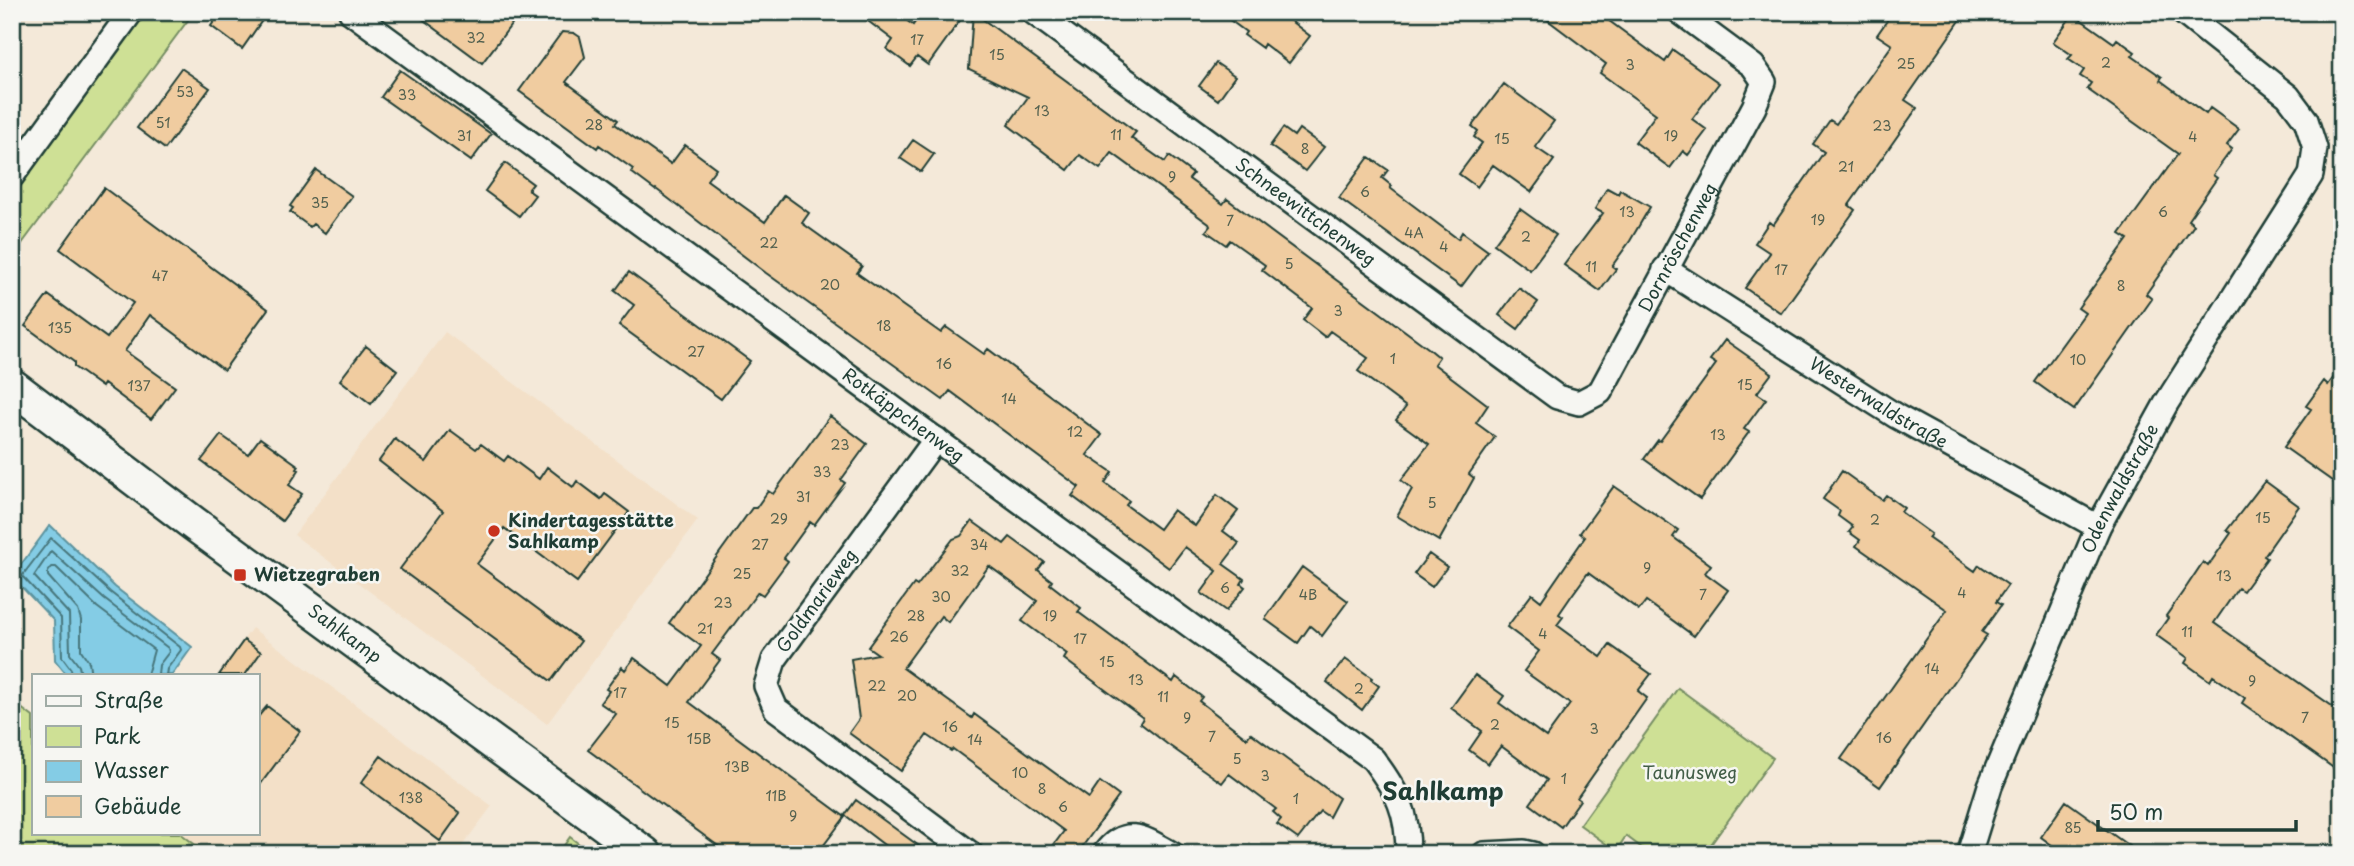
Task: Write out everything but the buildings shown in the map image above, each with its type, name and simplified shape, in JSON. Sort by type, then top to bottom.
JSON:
[{"type":"street","points":[[12,176],[131,12]]},
{"type":"street","name":"Rotkäppchenweg","points":[[351,12],[1373,760],[1394,788],[1408,827],[1408,854]]},
{"type":"street","name":"Schneewittchenweg","points":[[1033,12],[1557,397],[1580,404]]},
{"type":"street","name":"Dornröschenweg","points":[[1580,404],[1600,392],[1754,107],[1764,82],[1753,66],[1679,12]]},
{"type":"street","name":"Odenwaldstraße","points":[[1969,854],[1990,786],[2098,527],[2167,402],[2311,175],[2315,148],[2306,120],[2288,96],[2182,12]]},
{"type":"street","name":"Westerwaldstraße","points":[[1665,269],[1896,416],[2098,527]]},
{"type":"street","name":"Sahlkamp","points":[[12,386],[193,523],[645,854]]},
{"type":"street","name":"Goldmarieweg","points":[[936,439],[774,660],[766,686],[776,709],[971,854]]},
{"type":"street","points":[[1104,854],[1113,842],[1132,836],[1144,839],[1172,854]]},
{"type":"street","points":[[1484,854],[1533,854]]},
{"type":"shaded area","name":"Kindertagesstätte Sahlkamp","points":[[445,332],[698,520],[547,724],[294,535]]},
{"type":"shaded area","points":[[252,628],[492,806],[456,854],[207,854],[181,834],[259,834],[259,674],[219,674]]},
{"type":"green space","points":[[131,12],[194,12],[12,257],[12,176]]},
{"type":"green space","name":"Taunusweg","points":[[1678,688],[1773,758],[1704,854],[1650,854],[1626,836],[1616,851],[1580,825]]},
{"type":"green space","points":[[12,701],[32,716],[32,834],[181,834],[207,854],[12,854]]},
{"type":"green space","points":[[570,837],[592,854],[558,854]]},
{"type":"water","points":[[50,525],[115,587],[192,647],[173,674],[66,674],[55,660],[54,621],[12,577]]},
{"type":"place","name":"Kindertagesstätte Sahlkamp","points":[[494,531]]},
{"type":"place","name":"Wietzegraben","points":[[240,575]]},
{"type":"district","name":"Sahlkamp","points":[[1443,792]]}]
